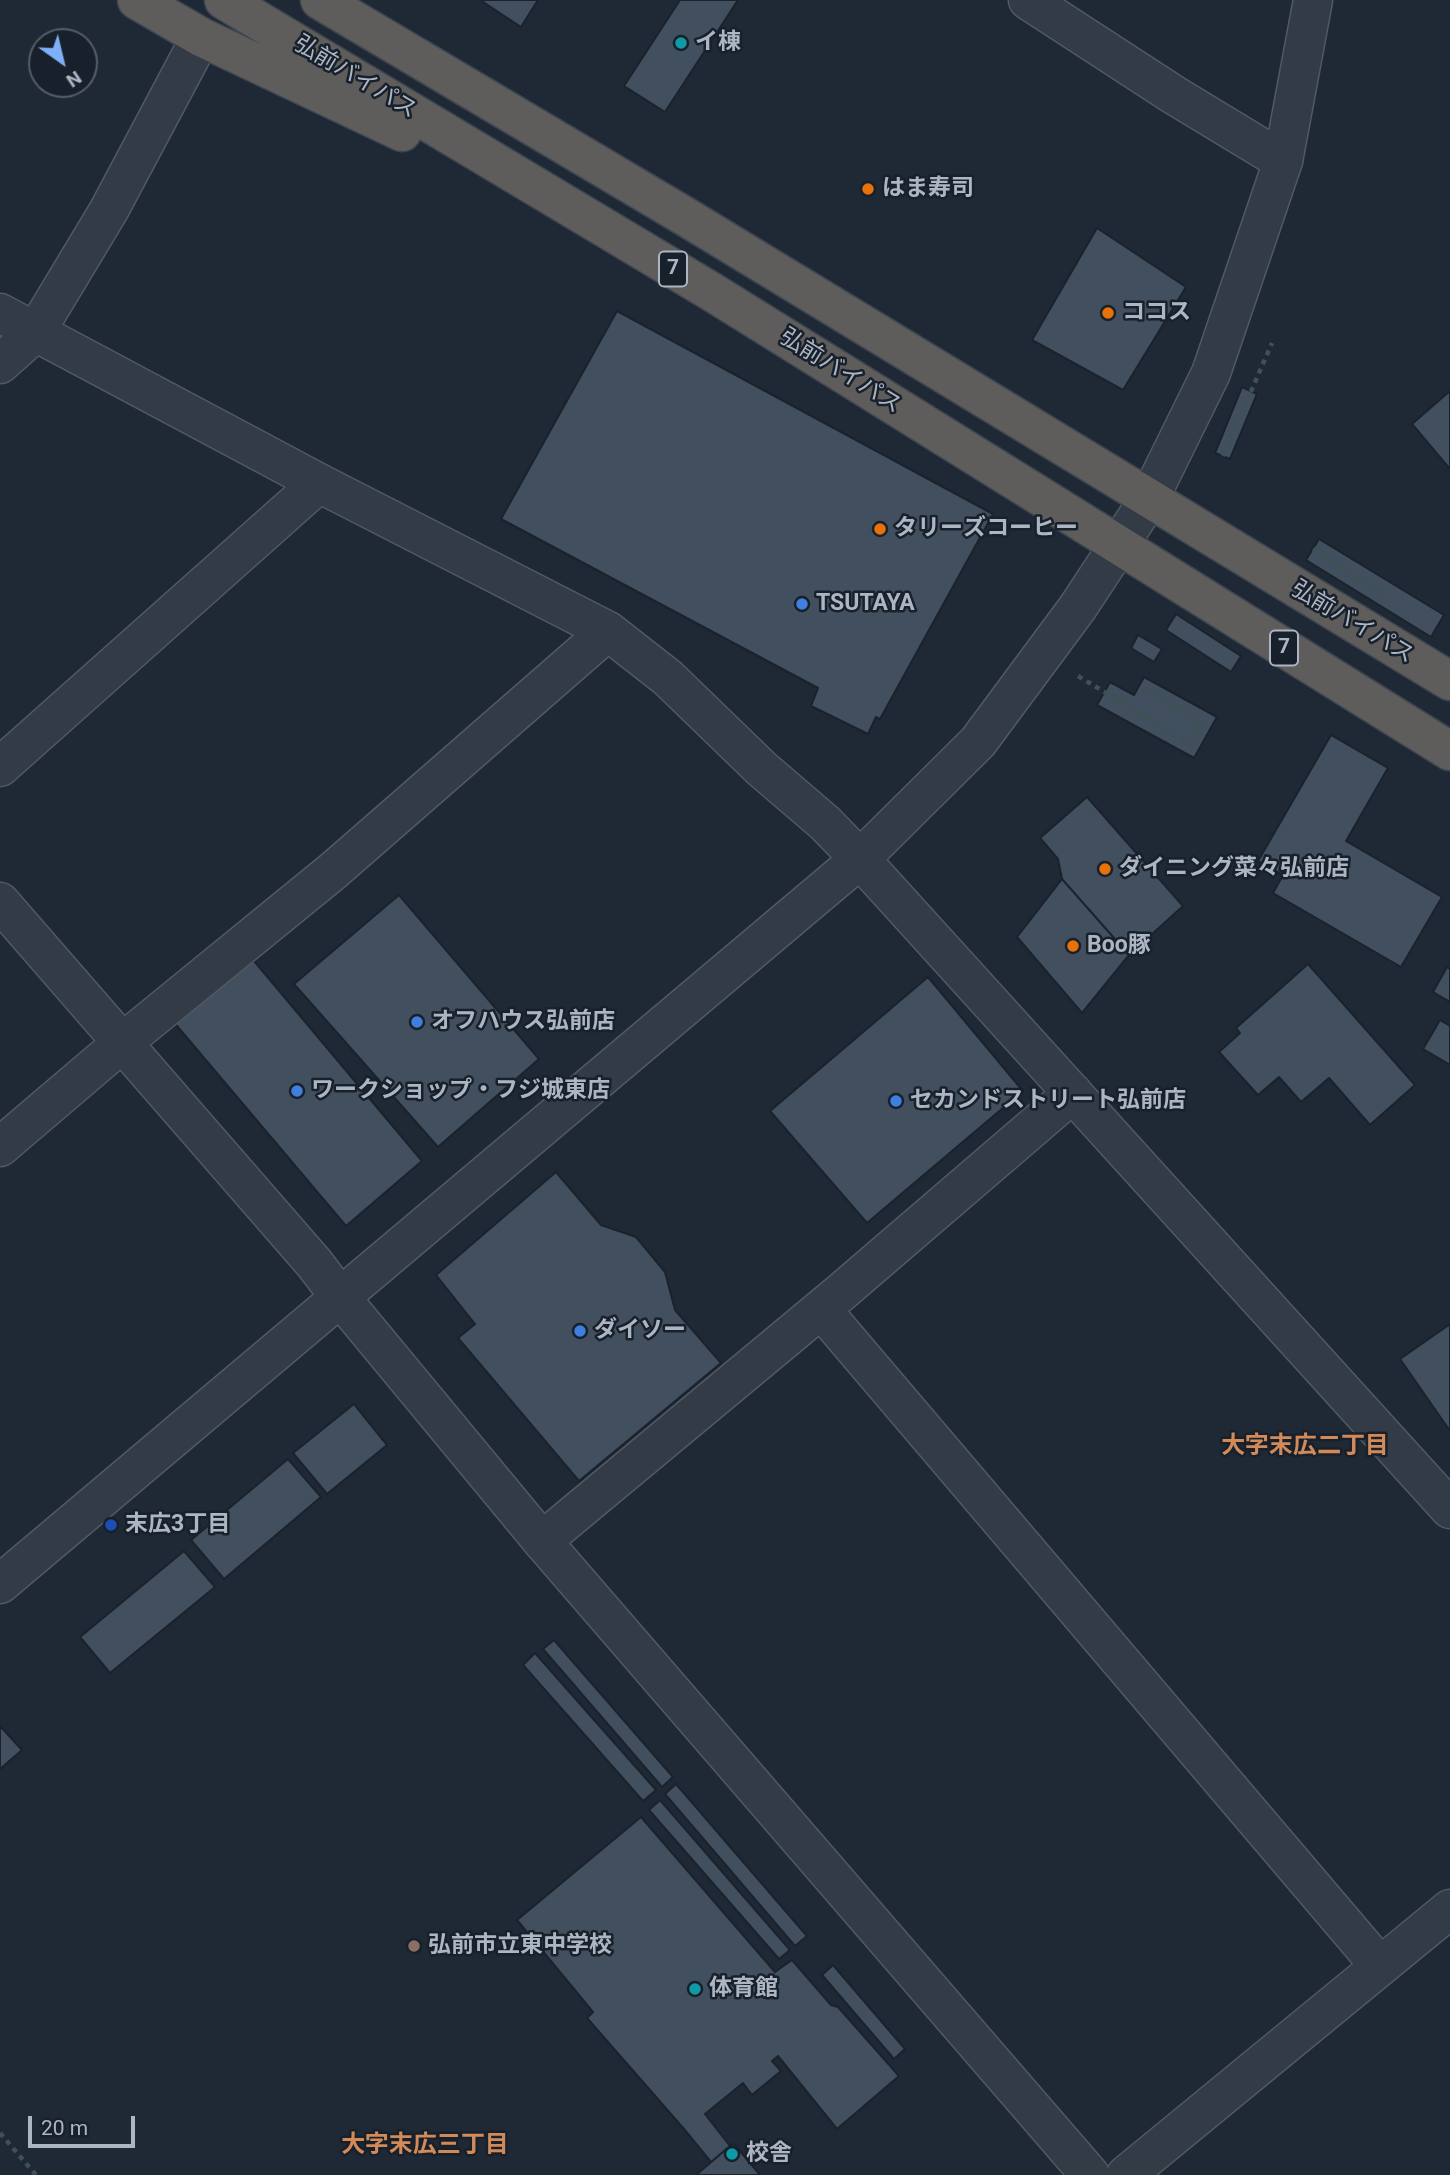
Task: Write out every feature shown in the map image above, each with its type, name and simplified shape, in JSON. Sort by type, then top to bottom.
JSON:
[{"type":"highway","name":"7","points":[[137,0],[201,37],[437,148],[712,292]]},
{"type":"highway","name":"弘前バイパス","points":[[225,0],[712,292],[1450,751]]},
{"type":"highway","name":"弘前バイパス","points":[[320,0],[687,217],[1450,681]]},
{"type":"highway","name":"7","points":[[369,0],[687,217]]},
{"type":"street","points":[[1028,0],[1174,95],[1283,161]]},
{"type":"street","points":[[0,1584],[860,859],[978,742],[1078,607],[1149,499],[1211,373],[1283,161],[1313,0]]},
{"type":"street","points":[[0,364],[35,333],[109,210],[201,37]]},
{"type":"street","points":[[0,313],[319,483],[608,631],[668,678],[762,769],[825,823],[860,859],[1450,1509]]},
{"type":"street","points":[[0,767],[319,483]]},
{"type":"street","points":[[0,1147],[122,1042],[333,871],[608,631]]},
{"type":"street","points":[[0,902],[314,1263],[542,1541],[1090,2175]]},
{"type":"street","points":[[542,1541],[821,1309],[1073,1093]]},
{"type":"street","points":[[821,1309],[1380,1966]]},
{"type":"street","points":[[1126,2175],[1450,1909]]},
{"type":"path","points":[[1223,456],[1272,343]]},
{"type":"path","points":[[1312,550],[1392,598]]},
{"type":"path","points":[[1077,676],[1191,744],[1203,723],[1139,686]]},
{"type":"path","points":[[0,2133],[36,2175]]},
{"type":"building","points":[[480,0],[538,0],[521,27]]},
{"type":"building","name":"イ棟","points":[[680,0],[738,0],[665,112],[624,86]]},
{"type":"building","name":"ココス","points":[[1097,228],[1186,287],[1123,390],[1032,340]]},
{"type":"building","name":"TSUTAYA","points":[[617,311],[993,514],[880,719],[876,717],[868,734],[811,706],[818,688],[501,519]]},
{"type":"building","points":[[1242,387],[1257,394],[1230,459],[1215,453]]},
{"type":"building","points":[[1450,391],[1450,469],[1412,424]]},
{"type":"building","points":[[1319,539],[1444,615],[1431,637],[1306,560]]},
{"type":"building","points":[[1176,614],[1241,656],[1231,672],[1166,630]]},
{"type":"building","points":[[1138,635],[1162,649],[1154,662],[1131,648]]},
{"type":"building","points":[[1144,677],[1217,717],[1194,758],[1097,705],[1110,682],[1134,695]]},
{"type":"building","points":[[1331,735],[1388,768],[1346,841],[1442,897],[1401,967],[1273,893],[1283,875],[1258,861]]},
{"type":"building","name":"ダイニング菜々弘前店","points":[[1087,797],[1183,906],[1129,955],[1062,879],[1058,859],[1040,838]]},
{"type":"building","name":"Boo豚","points":[[1062,879],[1129,955],[1082,1013],[1017,937]]},
{"type":"building","name":"オフハウス弘前店","points":[[399,895],[539,1059],[438,1147],[294,984]]},
{"type":"building","name":"ワークショップ・フジ城東店","points":[[249,955],[422,1161],[346,1226],[172,1020]]},
{"type":"building","points":[[1308,964],[1415,1085],[1370,1125],[1329,1078],[1301,1102],[1279,1077],[1258,1095],[1219,1052],[1240,1033],[1236,1028]]},
{"type":"building","points":[[1447,967],[1450,969],[1450,1002],[1433,992]]},
{"type":"building","name":"セカンドストリート弘前店","points":[[928,977],[1023,1091],[867,1223],[770,1111]]},
{"type":"building","points":[[1440,1020],[1450,1026],[1450,1065],[1423,1049]]},
{"type":"building","name":"ダイソー","points":[[556,1172],[601,1225],[636,1237],[665,1272],[675,1310],[721,1363],[579,1481],[458,1338],[475,1324],[436,1275]]},
{"type":"building","points":[[1450,1324],[1450,1431],[1400,1359]]},
{"type":"building","points":[[354,1404],[387,1445],[327,1494],[293,1453]]},
{"type":"building","points":[[288,1459],[321,1497],[224,1579],[191,1540]]},
{"type":"building","points":[[184,1551],[215,1587],[110,1673],[80,1637]]},
{"type":"building","points":[[554,1640],[673,1777],[662,1787],[543,1649]]},
{"type":"building","points":[[535,1653],[656,1790],[643,1801],[523,1665]]},
{"type":"building","points":[[0,1726],[22,1750],[0,1769]]},
{"type":"building","points":[[676,1784],[807,1936],[795,1946],[665,1794]]},
{"type":"building","points":[[660,1800],[790,1950],[779,1959],[649,1810]]},
{"type":"building","name":"体育館","points":[[641,1817],[775,1972],[792,1960],[899,2076],[837,2129],[778,2056],[772,2061],[781,2071],[752,2095],[743,2083],[705,2114],[730,2146],[711,2162],[587,2018],[593,2012],[517,1920]]},
{"type":"building","points":[[833,1965],[905,2049],[894,2059],[822,1975]]},
{"type":"building","name":"校舎","points":[[734,2144],[760,2175],[696,2175],[730,2146]]},
{"type":"place","name":"イ棟","points":[[681,43]]},
{"type":"place","name":"はま寿司","points":[[868,189]]},
{"type":"place","name":"ココス","points":[[1108,313]]},
{"type":"place","name":"タリーズコーヒー","points":[[880,529]]},
{"type":"place","name":"TSUTAYA","points":[[802,604]]},
{"type":"place","name":"ダイニング菜々弘前店","points":[[1105,869]]},
{"type":"place","name":"Boo豚","points":[[1073,946]]},
{"type":"place","name":"オフハウス弘前店","points":[[417,1022]]},
{"type":"place","name":"ワークショップ・フジ城東店","points":[[297,1091]]},
{"type":"place","name":"セカンドストリート弘前店","points":[[896,1101]]},
{"type":"place","name":"ダイソー","points":[[580,1331]]},
{"type":"place","name":"末広3丁目","points":[[111,1525]]},
{"type":"place","name":"弘前市立東中学校","points":[[414,1946]]},
{"type":"place","name":"体育館","points":[[695,1989]]},
{"type":"place","name":"校舎","points":[[732,2154]]},
{"type":"district","name":"大字末広二丁目","points":[[1305,1447]]},
{"type":"district","name":"大字末広三丁目","points":[[425,2146]]}]
